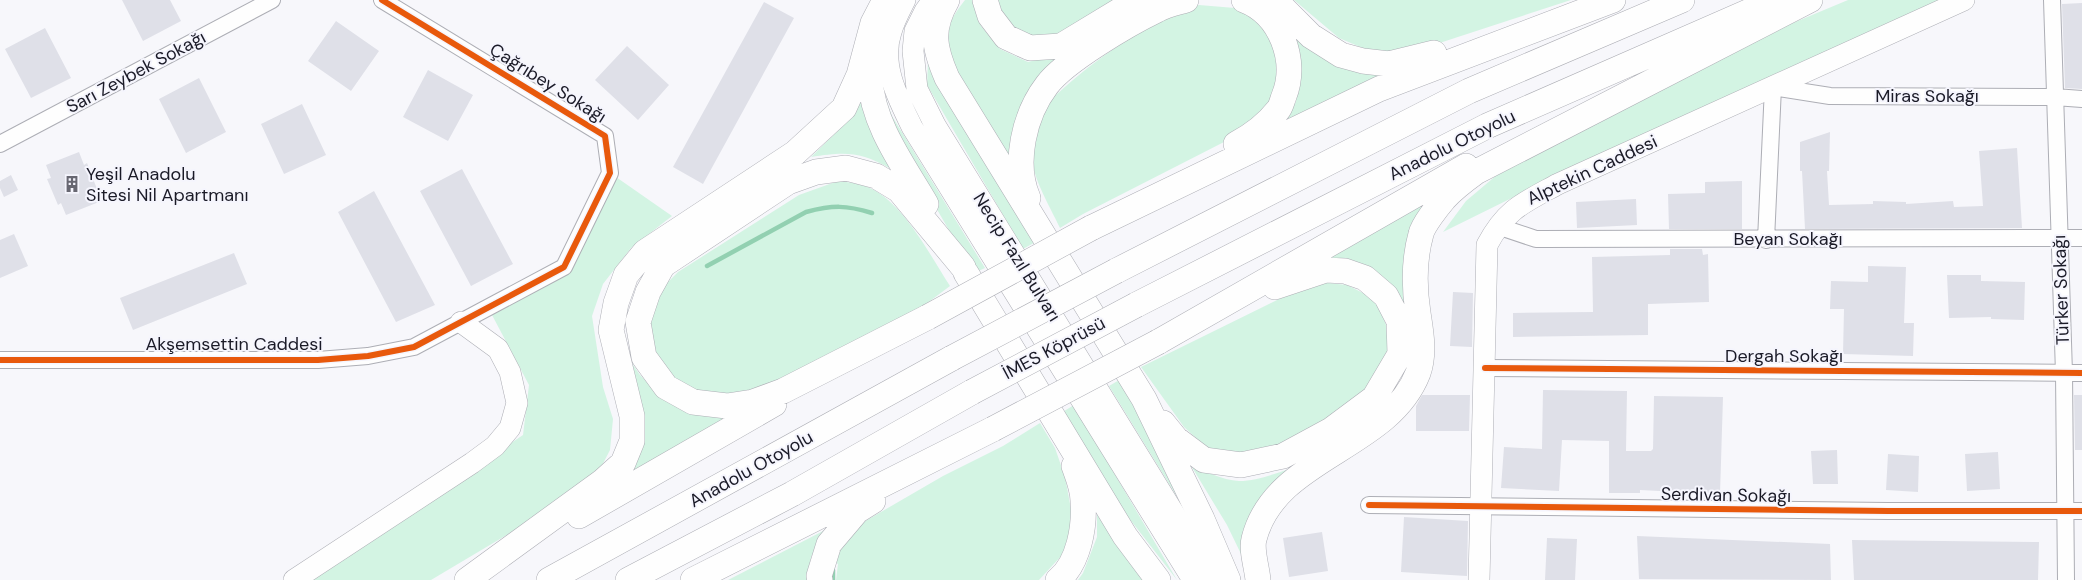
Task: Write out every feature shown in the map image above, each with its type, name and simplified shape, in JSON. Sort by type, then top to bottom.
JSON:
[{"type":"highway","points":[[886,0],[875,28],[871,51],[870,78],[874,106],[889,141],[1126,536],[1158,580]]},
{"type":"highway","points":[[467,580],[603,481],[623,463],[632,441],[632,416],[611,330],[616,304],[626,275],[645,252],[795,153],[844,108],[859,75],[873,23],[886,0]]},
{"type":"highway","points":[[947,0],[935,32],[937,55],[947,78],[1144,399],[1202,519],[1228,580]]},
{"type":"highway","points":[[985,0],[990,16],[1006,37],[1030,48],[1061,46],[1137,0]]},
{"type":"highway","points":[[1047,241],[1023,186],[1021,158],[1031,110],[1047,85],[1072,62],[1158,9],[1186,0]]},
{"type":"highway","points":[[471,580],[655,471],[928,317],[1091,228],[1252,135],[1279,109],[1288,86],[1289,64],[1284,44],[1274,23],[1254,4],[1244,0]]},
{"type":"highway","points":[[1275,0],[1311,36],[1341,55],[1363,61],[1389,64],[1410,60],[1606,0]]},
{"type":"highway","points":[[1091,228],[1380,89],[1613,0]]},
{"type":"highway","name":"Anadolu Otoyolu","points":[[549,580],[952,358],[1116,271],[1469,91],[1682,0]]},
{"type":"highway","name":"Anadolu Otoyolu","points":[[1136,305],[1487,126],[1775,0]]},
{"type":"highway","points":[[693,580],[994,429],[1158,342],[1465,166],[1641,76],[1810,0]]},
{"type":"highway","points":[[1258,580],[1254,540],[1266,510],[1292,482],[1378,425],[1398,406],[1419,371],[1422,340],[1415,270],[1421,232],[1444,198],[1476,172],[1810,0]]},
{"type":"highway","points":[[928,317],[784,391],[753,402],[727,406],[694,402],[666,387],[644,357],[638,322],[648,292],[663,265],[788,182],[816,172],[846,168],[876,176],[899,190],[963,267]]},
{"type":"highway","points":[[1144,399],[1176,439],[1204,460],[1242,465],[1283,456],[1331,430],[1374,398],[1400,354],[1399,321],[1386,296],[1365,278],[1346,271],[1326,270],[1267,290],[1158,342]]},
{"type":"highway","name":"İMES Köprüsü","points":[[628,580],[792,494],[972,392],[1136,305]]},
{"type":"highway","points":[[1058,580],[1066,574],[1079,549],[1084,500],[1061,428]]},
{"type":"highway","points":[[820,580],[819,576],[829,544],[857,511],[994,429]]},
{"type":"main road","name":"Necip Fazıl Bulvarı","points":[[905,0],[890,33],[887,57],[893,87],[912,127],[1193,580]]},
{"type":"main road","name":"Necip Fazıl Bulvarı","points":[[933,0],[915,31],[913,51],[917,89],[935,125],[1215,580]]},
{"type":"main road","name":"Alptekin Caddesi","points":[[1480,580],[1487,246],[1497,226],[1517,206],[1558,184],[1964,0]]},
{"type":"main road","points":[[294,580],[472,463],[495,446],[510,428],[517,403],[510,372],[498,349],[461,322]]},
{"type":"street","name":"Sarı Zeybek Sokağı","points":[[0,144],[272,0]]},
{"type":"street","name":"Çağrıbey Sokağı","points":[[382,0],[605,136],[610,173],[564,267],[461,322]]},
{"type":"street","name":"Türker Sokağı","points":[[2052,0],[2058,237],[2064,373],[2074,511],[2066,580]]},
{"type":"street","name":"Miras Sokağı","points":[[1773,87],[1830,96],[2055,96],[2082,99]]},
{"type":"street","points":[[1766,240],[1773,87]]},
{"type":"street","name":"Beyan Sokağı","points":[[1497,226],[1536,240],[2082,238]]},
{"type":"street","name":"Akşemsettin Caddesi","points":[[0,360],[308,360],[360,356],[414,347],[461,322]]},
{"type":"street","name":"Dergah Sokağı","points":[[1485,368],[2082,373]]},
{"type":"street","name":"Serdivan Sokağı","points":[[1370,505],[1482,508],[2074,511]]},
{"type":"green space","points":[[965,0],[976,0],[981,26],[1000,49],[1028,62],[1066,52],[1041,78],[1024,102],[1013,129],[1008,165],[962,85],[947,54],[945,45],[949,26]]},
{"type":"green space","points":[[996,0],[1120,0],[1053,39],[1033,39],[996,16]]},
{"type":"green space","points":[[1294,0],[1571,0],[1412,52],[1372,52],[1339,38]]},
{"type":"green space","points":[[1848,0],[1941,0],[1615,147],[1443,232],[1466,201],[1498,174],[1774,31]]},
{"type":"green space","points":[[1199,5],[1235,8],[1247,12],[1271,37],[1277,54],[1279,86],[1261,117],[1224,142],[1083,214],[1060,228],[1036,176],[1031,153],[1032,134],[1043,106],[1081,73],[1112,50],[1163,20]]},
{"type":"green space","points":[[1293,28],[1400,69],[1278,126],[1296,102],[1298,71]]},
{"type":"green space","points":[[928,60],[1039,240],[1023,249],[927,85]]},
{"type":"green space","points":[[883,91],[892,116],[985,268],[974,273],[886,122]]},
{"type":"green space","points":[[863,95],[867,117],[873,134],[891,169],[870,159],[852,154],[811,157],[851,118]]},
{"type":"green space","points":[[616,177],[672,216],[631,248],[603,284],[592,316],[603,387],[613,419],[610,450],[596,477],[535,518],[431,580],[308,580],[523,435],[529,385],[492,315],[571,272]]},
{"type":"green space","points":[[838,181],[865,186],[891,203],[914,229],[950,286],[922,307],[785,379],[733,395],[693,391],[668,375],[653,354],[650,321],[656,300],[666,284],[678,272],[799,195]]},
{"type":"green space","points":[[1429,199],[1408,314],[1393,289],[1381,275],[1365,265],[1344,261],[1323,262]]},
{"type":"green space","points":[[1319,282],[1347,285],[1371,297],[1380,309],[1386,325],[1389,359],[1367,391],[1326,421],[1283,447],[1250,455],[1208,449],[1184,427],[1141,367],[1279,299]]},
{"type":"green space","points":[[629,359],[640,375],[667,402],[709,417],[734,416],[626,478]]},
{"type":"green space","points":[[1121,379],[1179,500],[1109,386]]},
{"type":"green space","points":[[1074,405],[1177,580],[1125,513],[1061,413]]},
{"type":"green space","points":[[1040,423],[1055,448],[1065,477],[1074,525],[1064,553],[1039,580],[836,580],[838,564],[834,561],[846,539],[862,523],[943,476],[1003,446]]},
{"type":"green space","points":[[1190,464],[1220,477],[1239,481],[1258,479],[1289,469],[1268,492],[1242,556],[1227,525]]},
{"type":"green space","points":[[1097,505],[1152,580],[1078,580],[1083,573],[1097,537]]},
{"type":"green space","points":[[825,530],[811,557],[807,580],[728,580]]},
{"type":"building","points":[[122,0],[170,0],[181,21],[143,41]]},
{"type":"building","points":[[764,2],[794,18],[703,184],[673,167]]},
{"type":"building","points":[[2082,3],[2082,89],[2065,88],[2062,4]]},
{"type":"building","points":[[336,21],[379,51],[351,91],[308,61]]},
{"type":"building","points":[[45,28],[71,78],[31,98],[5,49]]},
{"type":"building","points":[[627,46],[669,85],[638,120],[595,80]]},
{"type":"building","points":[[428,70],[473,95],[448,141],[403,117]]},
{"type":"building","points":[[199,78],[226,132],[186,153],[159,99]]},
{"type":"building","points":[[302,104],[326,155],[284,174],[261,124]]},
{"type":"building","points":[[1830,132],[1829,171],[1827,171],[1829,205],[1873,204],[1873,201],[1906,202],[1906,204],[1953,201],[1954,207],[1983,206],[1979,151],[2017,148],[2022,228],[1805,229],[1802,171],[1800,171],[1800,142]]},
{"type":"building","name":"Yeşil Anadolu Sitesi Nil Apartmanı","points":[[79,152],[84,165],[87,163],[97,189],[94,190],[99,202],[66,215],[61,203],[58,205],[47,179],[51,178],[46,165]]},
{"type":"building","points":[[462,169],[513,264],[471,286],[420,191]]},
{"type":"building","points":[[11,175],[18,190],[4,197],[0,188],[0,181]]},
{"type":"building","points":[[1742,181],[1742,229],[1669,229],[1668,194],[1705,193],[1705,182]]},
{"type":"building","points":[[374,191],[435,305],[396,322],[338,212]]},
{"type":"building","points":[[1636,199],[1637,225],[1577,228],[1576,202]]},
{"type":"building","points":[[14,234],[28,266],[0,278],[0,240]]},
{"type":"building","points":[[1670,249],[1702,249],[1703,255],[1708,254],[1709,302],[1648,304],[1648,335],[1513,337],[1513,313],[1593,312],[1592,257],[1670,255]]},
{"type":"building","points":[[234,253],[247,284],[133,330],[120,298]]},
{"type":"building","points":[[1868,266],[1906,267],[1904,323],[1914,323],[1913,356],[1843,354],[1844,309],[1830,309],[1831,281],[1868,282]]},
{"type":"building","points":[[1947,275],[1981,275],[1981,281],[2025,282],[2024,320],[1991,319],[1991,317],[1949,318]]},
{"type":"building","points":[[1453,292],[1473,293],[1472,347],[1450,346]]},
{"type":"building","points":[[1543,390],[1627,391],[1626,451],[1651,451],[1653,449],[1654,396],[1723,397],[1720,494],[1640,490],[1640,493],[1609,493],[1609,441],[1562,440],[1559,491],[1501,488],[1504,447],[1542,449]]},
{"type":"building","points":[[1422,395],[1470,395],[1469,431],[1416,431],[1416,406]]},
{"type":"building","points":[[2074,395],[2082,395],[2082,450],[2075,450]]},
{"type":"building","points":[[1837,450],[1838,484],[1813,484],[1811,451]]},
{"type":"building","points":[[1998,452],[2000,489],[1967,491],[1965,454]]},
{"type":"building","points":[[1888,454],[1919,456],[1918,492],[1886,490]]},
{"type":"building","points":[[1404,517],[1468,521],[1467,576],[1401,572]]},
{"type":"building","points":[[1322,532],[1328,571],[1289,577],[1283,538]]},
{"type":"building","points":[[1637,536],[1830,544],[1831,580],[1639,579]]},
{"type":"building","points":[[1547,538],[1577,539],[1575,580],[1545,580]]},
{"type":"building","points":[[1852,540],[2039,542],[2038,580],[1854,580]]},
{"type":"waterway","points":[[707,266],[806,212],[839,207],[855,208],[872,213]]},
{"type":"waterway","points":[[833,570],[833,580]]},
{"type":"cycle path","points":[[0,360],[318,360],[368,356],[414,347],[564,267],[610,173],[605,136],[382,0]]},
{"type":"cycle path","points":[[1485,368],[2082,373]]},
{"type":"cycle path","points":[[1369,505],[1888,511],[2082,511]]},
{"type":"place","name":"Yeşil Anadolu Sitesi Nil Apartmanı","points":[[72,184]]}]
